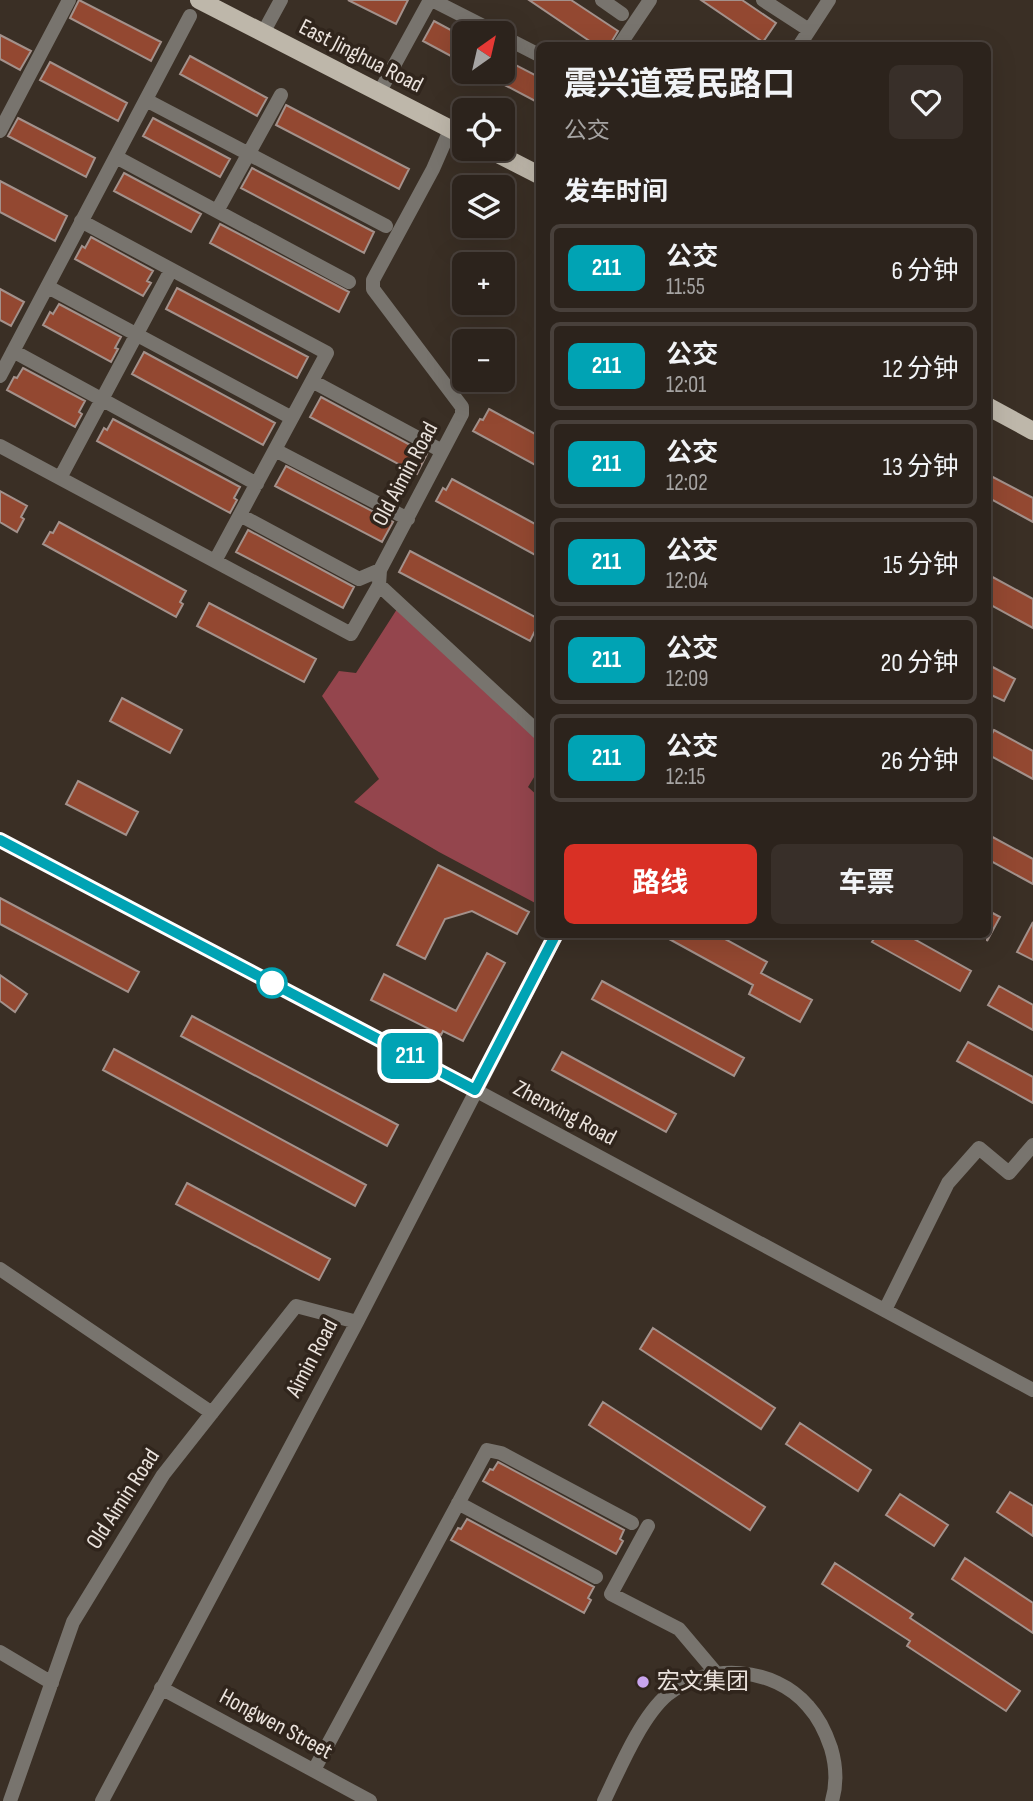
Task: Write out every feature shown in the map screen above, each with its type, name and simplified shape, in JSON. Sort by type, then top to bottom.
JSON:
[{"type":"main road","name":"East Jinghua Road","points":[[199,0],[452,130]]},
{"type":"main road","points":[[512,161],[536,173]]},
{"type":"main road","points":[[991,408],[1033,431]]},
{"type":"street","points":[[0,131],[69,0]]},
{"type":"street","points":[[263,33],[281,0]]},
{"type":"street","points":[[379,93],[431,0],[473,21]]},
{"type":"street","points":[[602,0],[622,14]]},
{"type":"street","points":[[622,42],[650,0]]},
{"type":"street","points":[[763,0],[809,30]]},
{"type":"street","points":[[802,42],[829,0]]},
{"type":"street","points":[[0,376],[190,16]]},
{"type":"street","points":[[515,43],[536,53]]},
{"type":"street","points":[[217,211],[281,95]]},
{"type":"street","points":[[146,100],[386,226]]},
{"type":"street","name":"Old Aimin Road","points":[[215,561],[351,634],[462,414],[462,407],[373,289],[373,280],[452,141]]},
{"type":"street","points":[[116,157],[349,282]]},
{"type":"street","points":[[0,446],[215,561],[327,354],[81,221]]},
{"type":"street","points":[[60,478],[171,270]]},
{"type":"street","points":[[48,287],[292,418]]},
{"type":"street","points":[[13,351],[257,484]]},
{"type":"street","points":[[312,381],[442,451]]},
{"type":"street","points":[[275,450],[408,519]]},
{"type":"street","points":[[240,515],[359,579],[379,577],[536,730]]},
{"type":"street","name":"Zhenxing Road","points":[[0,840],[475,1090],[1033,1390]]},
{"type":"street","name":"Aimin Road","points":[[102,1801],[357,1322],[554,938]]},
{"type":"street","points":[[885,1310],[948,1183],[979,1148],[1009,1173],[1033,1145]]},
{"type":"street","points":[[0,1269],[212,1413]]},
{"type":"street","name":"Old Aimin Road","points":[[10,1801],[74,1622],[163,1475],[296,1306],[357,1322]]},
{"type":"street","points":[[314,1770],[487,1450],[501,1453],[632,1523]]},
{"type":"street","points":[[458,1503],[596,1577]]},
{"type":"street","points":[[648,1526],[611,1594],[679,1629],[717,1674]]},
{"type":"street","points":[[0,1652],[52,1683]]},
{"type":"street","points":[[604,1801],[646,1718],[653,1710],[667,1695],[694,1679],[724,1672],[755,1674],[783,1686],[808,1705],[825,1730],[835,1760],[835,1791],[832,1801]]},
{"type":"street","name":"Hongwen Street","points":[[161,1688],[370,1801]]},
{"type":"shaded area","points":[[399,606],[536,730],[536,774],[528,787],[536,794],[536,903],[439,852],[354,802],[379,779],[322,696],[339,671],[356,673]]},
{"type":"building","points":[[79,0],[161,42],[151,61],[70,18]]},
{"type":"building","points":[[348,0],[408,0],[396,24]]},
{"type":"building","points":[[529,0],[571,0],[618,31],[611,42],[591,42]]},
{"type":"building","points":[[701,0],[742,0],[776,23],[763,42]]},
{"type":"building","points":[[434,21],[452,31],[452,57],[423,41]]},
{"type":"building","points":[[0,35],[31,51],[20,70],[0,59]]},
{"type":"building","points":[[190,56],[267,98],[257,116],[180,74]]},
{"type":"building","points":[[50,62],[127,103],[118,121],[40,80]]},
{"type":"building","points":[[515,65],[536,75],[536,101],[503,84],[515,84]]},
{"type":"building","points":[[286,105],[409,169],[399,189],[276,125]]},
{"type":"building","points":[[18,118],[95,158],[86,177],[8,136]]},
{"type":"building","points":[[153,118],[230,159],[220,177],[143,136]]},
{"type":"building","points":[[252,168],[374,232],[364,253],[241,188]]},
{"type":"building","points":[[124,173],[201,214],[191,232],[114,191]]},
{"type":"building","points":[[0,181],[67,216],[55,241],[0,212]]},
{"type":"building","points":[[220,224],[349,292],[339,312],[210,243]]},
{"type":"building","points":[[91,237],[153,271],[147,281],[151,283],[143,296],[75,259]]},
{"type":"building","points":[[177,288],[308,357],[297,378],[166,309]]},
{"type":"building","points":[[0,289],[24,302],[11,326],[0,320]]},
{"type":"building","points":[[59,304],[121,337],[111,362],[43,325],[50,312],[53,314]]},
{"type":"building","points":[[144,352],[275,423],[263,445],[132,374]]},
{"type":"building","points":[[23,368],[85,401],[75,427],[7,390]]},
{"type":"building","points":[[321,397],[427,454],[417,474],[310,417]]},
{"type":"building","points":[[489,409],[536,434],[536,465],[473,431],[480,419],[483,420]]},
{"type":"building","points":[[113,419],[240,487],[230,513],[97,441]]},
{"type":"building","points":[[286,466],[393,522],[382,542],[275,486]]},
{"type":"building","points":[[991,476],[1033,498],[1033,522],[991,499]]},
{"type":"building","points":[[452,479],[536,524],[536,555],[436,501],[443,488],[446,490]]},
{"type":"building","points":[[0,491],[27,506],[17,532],[0,522]]},
{"type":"building","points":[[59,522],[186,591],[176,617],[43,544]]},
{"type":"building","points":[[248,530],[354,587],[343,608],[236,552]]},
{"type":"building","points":[[410,551],[536,617],[536,629],[530,641],[399,572]]},
{"type":"building","points":[[991,576],[1033,599],[1033,628],[991,605]]},
{"type":"building","points":[[209,603],[316,659],[304,682],[197,626]]},
{"type":"building","points":[[991,666],[1015,679],[1004,701],[991,695]]},
{"type":"building","points":[[122,698],[182,730],[170,753],[110,721]]},
{"type":"building","points":[[994,730],[1033,751],[1033,779],[991,756],[991,736]]},
{"type":"building","points":[[78,781],[138,812],[126,835],[66,804]]},
{"type":"building","points":[[991,836],[1033,859],[1033,884],[991,861]]},
{"type":"building","points":[[438,865],[529,912],[517,934],[472,911],[445,919],[425,959],[397,945]]},
{"type":"building","points":[[0,898],[139,972],[128,992],[0,924]]},
{"type":"building","points":[[991,912],[1000,917],[991,934]]},
{"type":"building","points":[[1033,922],[1033,960],[1017,952]]},
{"type":"building","points":[[667,938],[723,938],[767,962],[761,973],[812,1000],[800,1022],[749,994],[753,985]]},
{"type":"building","points":[[874,938],[912,938],[971,971],[960,991],[872,942]]},
{"type":"building","points":[[487,953],[505,963],[463,1041],[443,1031],[441,1035],[371,1000],[384,974],[456,1011]]},
{"type":"building","points":[[0,975],[27,994],[15,1012],[0,1001]]},
{"type":"building","points":[[602,981],[744,1058],[734,1076],[592,999]]},
{"type":"building","points":[[999,986],[1033,1005],[1033,1030],[988,1005]]},
{"type":"building","points":[[192,1016],[398,1125],[387,1146],[181,1036]]},
{"type":"building","points":[[968,1042],[1033,1077],[1033,1103],[957,1061]]},
{"type":"building","points":[[114,1049],[366,1185],[355,1206],[103,1070]]},
{"type":"building","points":[[562,1052],[676,1114],[666,1132],[552,1070]]},
{"type":"building","points":[[187,1183],[330,1259],[319,1280],[176,1204]]},
{"type":"building","points":[[653,1328],[775,1408],[761,1429],[640,1349]]},
{"type":"building","points":[[603,1402],[765,1507],[750,1530],[589,1425]]},
{"type":"building","points":[[800,1423],[871,1470],[858,1491],[786,1444]]},
{"type":"building","points":[[498,1462],[624,1530],[620,1539],[623,1541],[616,1554],[483,1481]]},
{"type":"building","points":[[1010,1492],[1033,1506],[1033,1536],[997,1512]]},
{"type":"building","points":[[900,1494],[948,1525],[934,1546],[886,1515]]},
{"type":"building","points":[[467,1519],[594,1587],[584,1613],[451,1540]]},
{"type":"building","points":[[965,1558],[1033,1603],[1033,1633],[952,1579]]},
{"type":"building","points":[[835,1563],[913,1614],[910,1618],[1020,1691],[1006,1711],[907,1646],[910,1641],[822,1584]]},
{"type":"bus line","name":"211","points":[[0,840],[475,1090],[554,938]]},
{"type":"place","name":"宏文集团","points":[[643,1682]]}]
